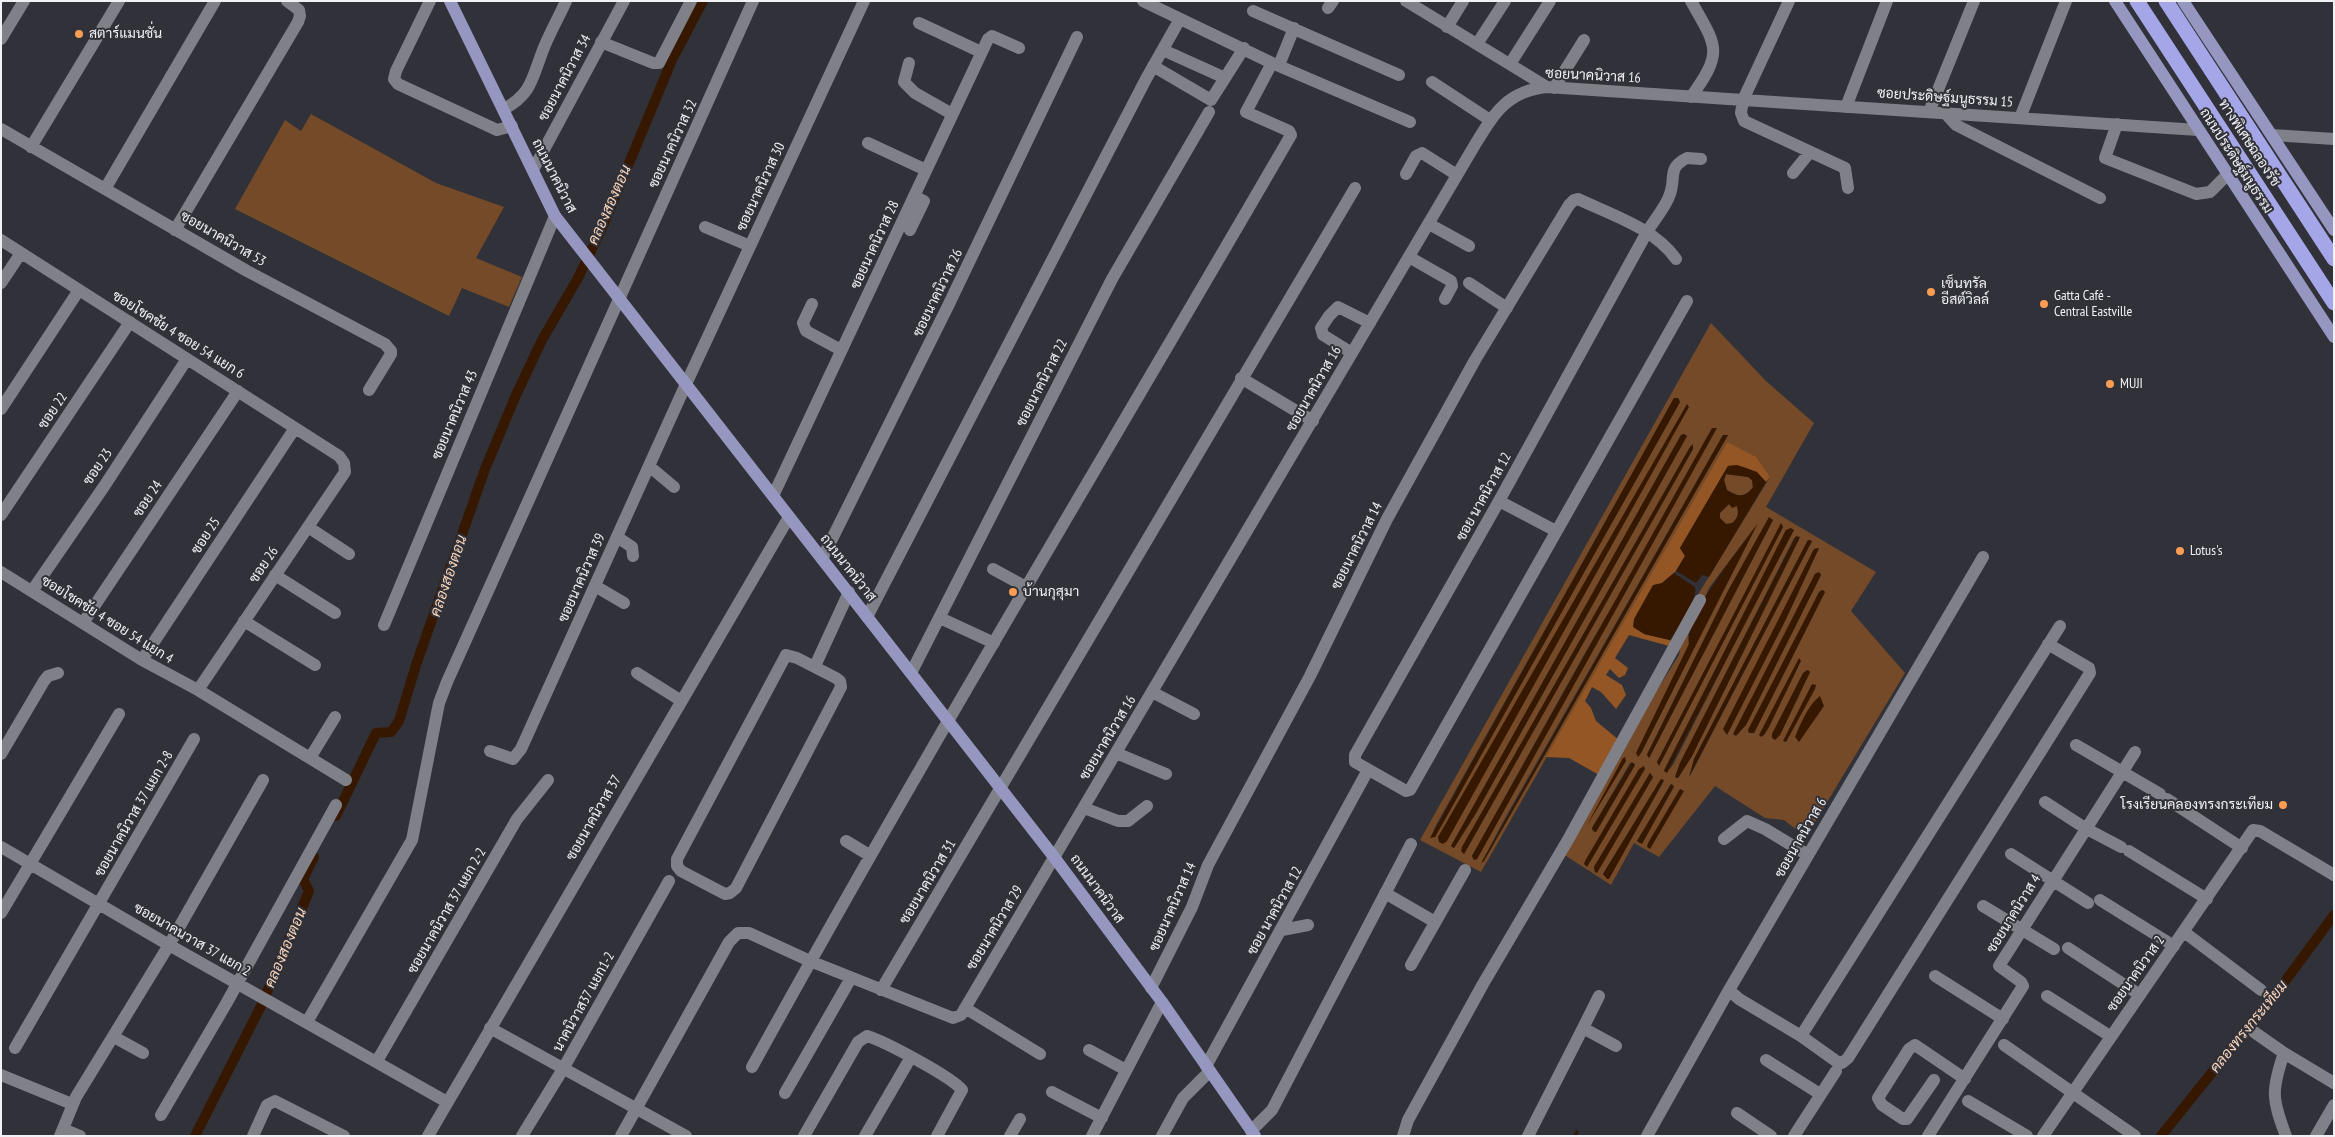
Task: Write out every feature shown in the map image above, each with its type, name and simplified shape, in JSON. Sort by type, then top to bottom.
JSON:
[{"type":"highway","name":"ทางพิเศษฉลองรัช","points":[[2137,1],[2334,303]]},
{"type":"highway","name":"ทางพิเศษฉลองรัช","points":[[2166,1],[2334,258]]},
{"type":"main road","name":"ถนนนาคนิวาส","points":[[450,1],[555,216],[1054,857],[1152,988],[1253,1133]]},
{"type":"main road","name":"ถนนประดิษฐ์มนูธรรม","points":[[2115,1],[2334,337]]},
{"type":"main road","points":[[2184,1],[2334,230]]},
{"type":"street","points":[[1,39],[24,1]]},
{"type":"street","points":[[31,147],[119,1]]},
{"type":"street","points":[[105,189],[215,1]]},
{"type":"street","points":[[175,230],[298,22],[299,10],[287,1]]},
{"type":"street","points":[[430,1],[396,71],[394,79],[398,84],[497,130],[512,126]]},
{"type":"street","points":[[504,109],[519,101],[532,83],[543,49],[566,1]]},
{"type":"street","name":"ซอยนาคนิวาส 34","points":[[533,170],[624,1]]},
{"type":"street","points":[[601,42],[653,63],[660,63],[690,1]]},
{"type":"street","name":"ซอยนาคนิวาส 32","points":[[307,1022],[412,840],[442,695],[618,298],[754,1]]},
{"type":"street","name":"ซอยนาคนิวาส 30","points":[[686,384],[864,1]]},
{"type":"street","points":[[1143,1],[1275,64],[1410,122]]},
{"type":"street","points":[[1406,1],[1550,87],[1584,40]]},
{"type":"street","points":[[1447,26],[1463,1]]},
{"type":"street","points":[[1477,44],[1505,1]]},
{"type":"street","points":[[1510,64],[1550,1]]},
{"type":"street","points":[[1691,1],[1714,46],[1714,56],[1710,69],[1691,96]]},
{"type":"street","points":[[1789,1],[1743,100],[1741,112],[1744,122],[1845,168],[1848,188]]},
{"type":"street","points":[[1846,107],[1887,1]]},
{"type":"street","points":[[1929,112],[1974,1]]},
{"type":"street","points":[[2020,118],[2066,1]]},
{"type":"street","points":[[1253,11],[1399,75]]},
{"type":"street","points":[[867,617],[1153,66],[1180,19]]},
{"type":"street","points":[[919,23],[981,52]]},
{"type":"street","points":[[752,1067],[810,961],[948,720],[1291,135],[1289,131],[1246,112],[1294,28]]},
{"type":"street","name":"ซอยนาคนิวาส 28","points":[[773,496],[988,39],[992,36],[1019,48]]},
{"type":"street","name":"ซอยนาคนิวาส 26","points":[[822,559],[948,306],[1077,37]]},
{"type":"street","name":"ซอยนาคนิวาส 22","points":[[911,673],[1112,279],[1225,78],[1244,48]]},
{"type":"street","points":[[1163,50],[1225,78]]},
{"type":"street","points":[[909,63],[904,82],[915,93],[952,114]]},
{"type":"street","points":[[1153,66],[1210,106]]},
{"type":"street","points":[[1432,82],[1490,120]]},
{"type":"street","name":"ซอยนาคนิวาส 16","points":[[1054,857],[1490,120],[1517,94],[1532,89],[1550,87],[1691,96]]},
{"type":"street","name":"ซอยประดิษฐ์มนูธรรม 15","points":[[1691,96],[2198,130]]},
{"type":"street","points":[[1945,113],[1956,125],[2100,198]]},
{"type":"street","points":[[2117,124],[2105,158],[2196,194],[2210,192],[2228,174]]},
{"type":"street","name":"ซอยนาคนิวาส 53","points":[[1,130],[175,230],[388,347],[391,354],[369,390]]},
{"type":"street","points":[[2272,135],[2334,139]]},
{"type":"street","points":[[868,143],[926,170]]},
{"type":"street","points":[[1793,173],[1810,152]]},
{"type":"street","points":[[1406,174],[1418,154],[1422,153],[1457,175]]},
{"type":"street","name":"ซอย นาคนิวาส 12","points":[[1556,531],[1410,790],[1406,791],[1355,762],[1355,755],[1647,232],[1670,196],[1672,174],[1675,167],[1687,158],[1701,159]]},
{"type":"street","name":"ซอยนาคนิวาส 31","points":[[881,990],[1354,188]]},
{"type":"street","points":[[910,230],[924,201],[914,196]]},
{"type":"street","name":"ซอยนาคนิวาส 14","points":[[1152,988],[1192,907],[1208,865],[1310,676],[1387,519],[1475,360],[1574,200],[1578,199],[1647,232]]},
{"type":"street","name":"ซอยนาคนิวาส 43","points":[[384,625],[555,216]]},
{"type":"street","points":[[1429,224],[1469,246]]},
{"type":"street","points":[[705,227],[750,246]]},
{"type":"street","points":[[1647,232],[1667,245],[1676,259]]},
{"type":"street","name":"ซอยโชคชัย 4 ซอย 54 แยก 6","points":[[1,240],[339,456]]},
{"type":"street","points":[[1,283],[21,253]]},
{"type":"street","points":[[1409,257],[1451,281],[1452,286],[1444,299]]},
{"type":"street","points":[[1470,284],[1507,308]]},
{"type":"street","points":[[1,409],[79,290]]},
{"type":"street","points":[[1499,500],[1556,531],[1687,301]]},
{"type":"street","points":[[812,304],[803,323],[806,332],[841,350]]},
{"type":"street","points":[[1352,353],[1323,335],[1321,328],[1338,307],[1370,323]]},
{"type":"street","name":"ซอย 22","points":[[1,515],[130,322]]},
{"type":"street","name":"ซอย 23","points":[[32,591],[105,485],[187,358]]},
{"type":"street","points":[[1241,378],[1313,421]]},
{"type":"street","name":"ซอยนาคนิวาส 39","points":[[490,751],[510,758],[516,757],[686,384]]},
{"type":"street","name":"ซอย 24","points":[[83,623],[238,391]]},
{"type":"street","name":"ซอย 25","points":[[142,660],[295,428]]},
{"type":"street","name":"ซอย 26","points":[[198,690],[345,472],[344,463],[339,456]]},
{"type":"street","points":[[649,466],[674,486]]},
{"type":"street","name":"ซอยนาคนิวาส 37","points":[[428,1136],[680,700],[789,516]]},
{"type":"street","points":[[308,527],[349,554]]},
{"type":"street","points":[[617,537],[632,546],[633,556]]},
{"type":"street","name":"ซอยนาคนิวาส 6","points":[[1647,1136],[1728,990],[1983,557]]},
{"type":"street","points":[[993,569],[1026,588]]},
{"type":"street","name":"ซอยโชคชัย 4 ซอย 54 แยก 4","points":[[1,572],[142,660],[198,690],[346,780]]},
{"type":"street","points":[[275,575],[335,613]]},
{"type":"street","points":[[595,586],[624,603]]},
{"type":"street","points":[[814,666],[849,592]]},
{"type":"street","points":[[1403,1136],[1408,1120],[1483,984],[1569,838],[1700,600]]},
{"type":"street","points":[[940,618],[994,643]]},
{"type":"street","points":[[244,621],[315,665]]},
{"type":"street","points":[[1801,1036],[2060,626]]},
{"type":"street","points":[[1728,990],[1739,999],[1801,1036],[1836,1061],[1842,1063],[1848,1058],[2090,673],[2087,667],[2048,644]]},
{"type":"street","points":[[790,655],[814,666],[840,681],[840,687],[736,888],[730,894],[725,894],[681,871],[677,859],[783,658],[790,655]]},
{"type":"street","points":[[1,754],[48,676],[58,673]]},
{"type":"street","points":[[637,674],[680,700]]},
{"type":"street","points":[[1152,692],[1194,714]]},
{"type":"street","points":[[1,913],[119,714]]},
{"type":"street","points":[[310,758],[335,717]]},
{"type":"street","name":"ซอยนาคนิวาส 37 แยก 2-8","points":[[15,1048],[194,739]]},
{"type":"street","points":[[2076,745],[2164,796],[2242,848]]},
{"type":"street","points":[[1116,752],[1166,774]]},
{"type":"street","name":"ซอยนาคนิวาส 4","points":[[1928,1136],[2023,986],[2021,982],[1999,966],[2135,752]]},
{"type":"street","name":"ซอย นาคนิวาส 12","points":[[1162,1136],[1183,1098],[1208,1068],[1368,770]]},
{"type":"street","points":[[80,1136],[62,1132],[74,1101],[169,945],[264,780]]},
{"type":"street","name":"ซอยนาคนิวาส 37 แยก 2-2","points":[[377,1061],[517,819],[548,780]]},
{"type":"street","points":[[2045,802],[2085,828],[2125,849],[2207,899]]},
{"type":"street","points":[[161,1115],[336,805]]},
{"type":"street","points":[[1084,808],[1118,821],[1128,821],[1147,806]]},
{"type":"street","points":[[1724,839],[1747,821],[1765,828],[1808,855]]},
{"type":"street","name":"ซอยนาคนิวาส 2","points":[[2043,1136],[2254,829],[2333,873]]},
{"type":"street","points":[[846,841],[870,855]]},
{"type":"street","points":[[1253,1133],[1272,1110],[1411,844]]},
{"type":"street","name":"ซอยนาคนวาส 37 แยก 2","points":[[1,847],[169,945],[448,1102]]},
{"type":"street","points":[[2011,854],[2053,880],[2174,946]]},
{"type":"street","name":"ซอยนาคนิวาส 29","points":[[963,1011],[1054,857]]},
{"type":"street","points":[[1411,965],[1465,870]]},
{"type":"street","name":"นาคนิวาส37 แยก1-2","points":[[522,1136],[563,1069],[669,881]]},
{"type":"street","points":[[1385,893],[1435,922]]},
{"type":"street","points":[[1984,906],[2054,949]]},
{"type":"street","points":[[1282,930],[1308,925]]},
{"type":"street","points":[[621,1136],[668,1049],[734,936],[743,932],[851,978],[953,1018],[963,1011],[1040,1054]]},
{"type":"street","points":[[2184,932],[2261,990]]},
{"type":"street","points":[[2068,948],[2140,995]]},
{"type":"street","points":[[1935,976],[2003,1019]]},
{"type":"street","points":[[785,1093],[851,978]]},
{"type":"street","points":[[1528,1136],[1599,996]]},
{"type":"street","points":[[2048,996],[2110,1036]]},
{"type":"street","points":[[1092,1136],[1162,1002]]},
{"type":"street","points":[[490,1028],[683,1135]]},
{"type":"street","points":[[1582,1028],[1616,1046]]},
{"type":"street","points":[[2254,1032],[2284,1053],[2334,1083]]},
{"type":"street","points":[[804,1136],[858,1042],[867,1036],[911,1058],[962,1090],[937,1136]]},
{"type":"street","points":[[114,1037],[143,1053]]},
{"type":"street","points":[[1934,1080],[1907,1119],[1903,1119],[1882,1105],[1878,1098],[1909,1049],[1915,1045],[1965,1078]]},
{"type":"street","points":[[2004,1045],[2135,1136]]},
{"type":"street","points":[[1089,1050],[1126,1070]]},
{"type":"street","points":[[2284,1053],[2274,1081],[2274,1100],[2286,1136]]},
{"type":"street","points":[[865,1136],[911,1058]]},
{"type":"street","points":[[1766,1060],[1820,1094]]},
{"type":"street","points":[[1794,1136],[1836,1071]]},
{"type":"street","points":[[1,1075],[74,1101]]},
{"type":"street","points":[[1052,1092],[1102,1118]]},
{"type":"street","points":[[253,1136],[267,1105],[275,1101],[344,1136]]},
{"type":"street","points":[[1968,1101],[2027,1136]]},
{"type":"street","points":[[2316,1136],[2334,1105]]},
{"type":"street","points":[[1736,1113],[1771,1136]]},
{"type":"street","points":[[1010,1136],[1020,1119]]},
{"type":"shaded area","points":[[311,114],[436,183],[504,207],[476,258],[522,277],[509,307],[462,288],[449,316],[235,209],[285,120],[301,131]]},
{"type":"shaded area","points":[[1711,323],[1766,381],[1814,423],[1766,507],[1876,572],[1851,611],[1905,673],[1806,837],[1784,820],[1765,818],[1715,786],[1659,857],[1634,843],[1611,885],[1563,854],[1626,740],[1679,655],[1682,632],[1691,606],[1770,477],[1727,442],[1481,872],[1420,840]],"holes":[[[1674,398],[1678,398],[1680,402],[1435,837],[1431,837],[1435,827]],[[1716,428],[1477,859],[1474,860],[1472,856],[1585,653]],[[1684,434],[1687,436],[1476,813],[1454,848],[1451,846],[1681,435]],[[1723,435],[1728,435],[1482,862],[1505,818]],[[1693,445],[1693,449],[1464,854],[1462,847],[1690,447]],[[1769,518],[1773,520],[1649,758],[1647,754],[1728,591]],[[1781,524],[1783,527],[1659,765],[1657,762]],[[1755,527],[1638,756],[1689,644],[1688,634],[1709,588]],[[1793,529],[1673,765],[1667,772],[1664,770],[1786,530]],[[1800,537],[1692,756],[1678,778],[1675,777],[1680,763],[1794,538]],[[1808,540],[1812,541],[1690,776],[1694,759]],[[1819,548],[1785,621],[1727,734],[1814,549]],[[1819,572],[1821,575],[1746,725],[1734,735],[1815,574]],[[1821,590],[1825,592],[1754,733],[1748,730]],[[1806,670],[1810,672],[1780,735],[1772,738],[1772,734]],[[1630,763],[1634,763],[1635,765],[1596,832],[1592,828]],[[1650,773],[1653,777],[1597,872],[1595,872],[1594,867]],[[1661,779],[1664,781],[1609,878],[1603,874]],[[1671,784],[1674,787],[1642,843],[1639,843],[1637,841]]]},
{"type":"shaded area","points":[[1674,398],[1678,398],[1680,402],[1435,837],[1430,838]]},
{"type":"shaded area","points":[[1687,404],[1689,407],[1447,841],[1443,844],[1439,842],[1438,837]]},
{"type":"shaded area","points":[[1712,428],[1717,428],[1477,859],[1474,860],[1472,856]]},
{"type":"shaded area","points":[[1681,435],[1687,436],[1476,813],[1454,848],[1451,846]]},
{"type":"shaded area","points":[[1723,435],[1728,435],[1484,861],[1481,863]]},
{"type":"shaded area","points":[[1727,442],[1756,457],[1770,477],[1766,482],[1749,469],[1739,466],[1728,466],[1680,548],[1685,556],[1676,571],[1662,583],[1644,634],[1670,640],[1672,643],[1669,646],[1629,635],[1615,658],[1628,668],[1625,675],[1619,678],[1610,669],[1606,675],[1622,685],[1626,695],[1616,709],[1601,692],[1592,687],[1585,701],[1591,708],[1596,721],[1619,740],[1599,775],[1569,758],[1546,757]]},
{"type":"shaded area","points":[[1693,444],[1693,449],[1464,854],[1461,851],[1462,847]]},
{"type":"shaded area","points":[[1737,465],[1757,472],[1766,482],[1709,577],[1702,575],[1696,583],[1676,571],[1685,556],[1680,548],[1728,466]],"holes":[[[1726,474],[1748,477],[1752,480],[1753,487],[1744,495],[1731,492],[1727,490],[1724,480]],[[1729,504],[1732,508],[1737,506],[1738,514],[1732,523],[1726,524],[1720,518],[1720,513]]]},
{"type":"shaded area","points":[[1726,474],[1748,477],[1752,480],[1753,487],[1744,495],[1731,492],[1727,490],[1724,480]]},
{"type":"shaded area","points":[[1729,504],[1737,506],[1738,514],[1732,524],[1726,524],[1720,518],[1720,512]]},
{"type":"shaded area","points":[[1769,517],[1773,520],[1649,758],[1647,755],[1728,591]]},
{"type":"shaded area","points":[[1758,523],[1638,757],[1636,753],[1689,644],[1690,631],[1696,615],[1715,582]]},
{"type":"shaded area","points":[[1781,523],[1783,527],[1659,766],[1657,762]]},
{"type":"shaded area","points":[[1791,528],[1794,530],[1667,773],[1664,771],[1672,755],[1786,530]]},
{"type":"shaded area","points":[[1796,536],[1800,537],[1692,756],[1678,778],[1675,777],[1680,763]]},
{"type":"shaded area","points":[[1808,540],[1812,541],[1689,777],[1694,759]]},
{"type":"shaded area","points":[[1819,548],[1785,621],[1727,735],[1723,729],[1814,549]]},
{"type":"shaded area","points":[[1819,572],[1821,575],[1746,725],[1736,736],[1733,734],[1815,574]]},
{"type":"shaded area","points":[[1674,573],[1695,587],[1691,607],[1670,640],[1644,634],[1633,627],[1634,619],[1653,585],[1662,583]]},
{"type":"shaded area","points":[[1823,590],[1825,592],[1754,733],[1749,733],[1748,730],[1819,592]]},
{"type":"shaded area","points":[[1799,658],[1801,661],[1769,727],[1761,737],[1759,735]]},
{"type":"shaded area","points":[[1808,670],[1810,672],[1780,735],[1775,740],[1772,738],[1772,734],[1803,673]]},
{"type":"shaded area","points":[[1812,684],[1816,685],[1815,689],[1786,742],[1783,741]]},
{"type":"shaded area","points":[[1820,696],[1824,706],[1799,742],[1795,737],[1800,726],[1808,709]]},
{"type":"shaded area","points":[[1625,757],[1626,761],[1586,827],[1623,758]]},
{"type":"shaded area","points":[[1632,762],[1635,765],[1596,832],[1593,831],[1592,828]]},
{"type":"shaded area","points":[[1644,766],[1645,769],[1587,867],[1584,864],[1585,861],[1639,769]]},
{"type":"shaded area","points":[[1650,773],[1653,777],[1597,873],[1595,872],[1594,867]]},
{"type":"shaded area","points":[[1661,779],[1664,780],[1609,879],[1607,879],[1603,874]]},
{"type":"shaded area","points":[[1671,784],[1674,786],[1642,844],[1637,841]]},
{"type":"shaded area","points":[[1680,789],[1684,791],[1650,849],[1647,847],[1648,843]]},
{"type":"waterway","name":"คลองสองตอน","points":[[336,816],[376,733],[391,732],[399,721],[417,662],[485,469],[516,395],[542,340],[578,278],[602,228],[672,60],[703,1]]},
{"type":"waterway","name":"คลองสองตอน","points":[[195,1136],[261,1006],[309,891],[303,879],[314,857]]},
{"type":"waterway","name":"คลองทรงกระเทียม","points":[[2161,1136],[2283,984],[2334,915]]},
{"type":"waterway","points":[[1575,1136],[1577,1132]]},
{"type":"place","name":"สตาร์แมนชั่น","points":[[79,34]]},
{"type":"place","name":"เซ็นทรัล อีสต์วิลล์","points":[[1931,292]]},
{"type":"place","name":"Gatta Café - Central Eastville","points":[[2044,304]]},
{"type":"place","name":"MUJI","points":[[2110,384]]},
{"type":"place","name":"Lotus's","points":[[2180,551]]},
{"type":"place","name":"บ้านกุสุมา","points":[[1013,592]]},
{"type":"place","name":"โรงเรียนคลองทรงกระเทียม","points":[[2283,805]]}]
